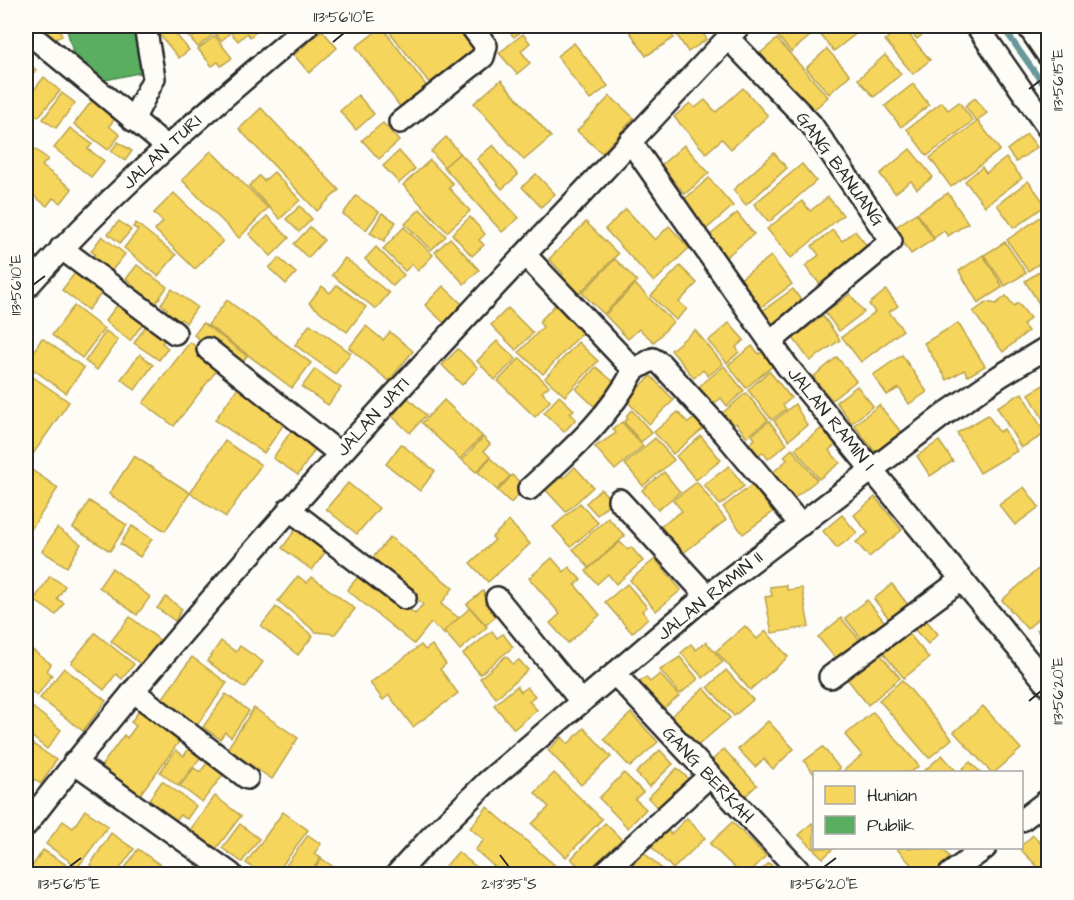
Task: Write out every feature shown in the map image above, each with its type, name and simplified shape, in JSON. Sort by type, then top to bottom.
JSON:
[{"type":"street","points":[[133,120],[154,78],[145,26]]},
{"type":"street","name":"JALAN TURI","points":[[26,288],[61,248],[166,146],[307,26]]},
{"type":"street","points":[[400,122],[483,57],[486,46],[471,26]]},
{"type":"street","points":[[977,26],[1048,128]]},
{"type":"street","points":[[1028,26],[1048,55]]},
{"type":"street","points":[[26,31],[166,146]]},
{"type":"street","name":"JALAN JATI","points":[[26,825],[74,762],[289,509],[734,32]]},
{"type":"street","name":"GANG BANUANG","points":[[734,32],[811,124],[891,241],[770,342]]},
{"type":"street","name":"JALAN RAMIN I","points":[[630,141],[770,342],[871,470],[1048,685]]},
{"type":"street","points":[[61,248],[175,333]]},
{"type":"street","points":[[526,256],[634,370]]},
{"type":"street","name":"JALAN RAMIN II","points":[[397,874],[429,837],[487,782],[707,596],[871,470],[1000,376],[1048,347]]},
{"type":"street","points":[[208,349],[340,454]]},
{"type":"street","points":[[529,489],[600,419],[621,393],[634,370],[653,359],[660,363],[725,434],[801,525]]},
{"type":"street","points":[[619,500],[707,596]]},
{"type":"street","points":[[289,509],[405,598]]},
{"type":"street","points":[[830,677],[961,580]]},
{"type":"street","points":[[497,598],[581,701]]},
{"type":"street","name":"GANG BERKAH","points":[[615,674],[708,777],[802,874]]},
{"type":"street","points":[[134,691],[247,778]]},
{"type":"street","points":[[74,762],[231,874]]},
{"type":"street","points":[[603,874],[708,777]]},
{"type":"street","points":[[1023,819],[1048,800]]},
{"type":"street","points":[[950,874],[984,849]]},
{"type":"building: Hunian","points":[[41,26],[58,26],[62,36],[47,42]]},
{"type":"building: Hunian","points":[[169,26],[189,50],[179,58],[158,33]]},
{"type":"building: Hunian","points":[[179,26],[204,26],[189,38]]},
{"type":"building: Hunian","points":[[207,26],[223,26],[229,34],[221,41],[215,33],[198,47],[191,39]]},
{"type":"building: Hunian","points":[[225,26],[263,26],[250,37],[247,33],[238,41]]},
{"type":"building: Hunian","points":[[458,26],[476,49],[430,84],[386,27]]},
{"type":"building: Hunian","points":[[504,26],[528,26],[514,37]]},
{"type":"building: Hunian","points":[[626,26],[666,26],[674,38],[646,56]]},
{"type":"building: Hunian","points":[[671,26],[697,26],[707,39],[688,52]]},
{"type":"building: Hunian","points":[[769,26],[809,26],[815,32],[791,52]]},
{"type":"building: Hunian","points":[[813,26],[860,26],[863,28],[834,51]]},
{"type":"building: Hunian","points":[[902,26],[930,60],[913,74],[885,40]]},
{"type":"building: Hunian","points":[[905,26],[933,26],[917,39]]},
{"type":"building: Hunian","points":[[382,27],[428,88],[401,108],[356,47]]},
{"type":"building: Hunian","points":[[322,30],[337,48],[309,73],[294,55]]},
{"type":"building: Hunian","points":[[523,34],[530,43],[521,51],[530,63],[517,74],[499,53]]},
{"type":"building: Hunian","points":[[215,36],[232,58],[221,66],[218,62],[212,66],[198,49]]},
{"type":"building: Hunian","points":[[777,39],[828,97],[808,115],[757,56]]},
{"type":"building: Hunian","points":[[574,43],[608,86],[590,100],[557,56]]},
{"type":"building: Hunian","points":[[827,49],[850,75],[829,94],[806,68]]},
{"type":"building: Hunian","points":[[885,55],[901,74],[874,97],[858,79]]},
{"type":"building: Hunian","points":[[26,60],[36,70],[26,83]]},
{"type":"building: Hunian","points":[[44,77],[60,91],[38,117],[26,106],[26,100]]},
{"type":"building: Hunian","points":[[501,80],[551,137],[524,160],[474,103]]},
{"type":"building: Hunian","points":[[913,84],[929,105],[901,127],[885,106]]},
{"type":"building: Hunian","points":[[743,88],[768,116],[731,149],[722,139],[706,153],[674,117],[690,103],[695,108],[705,100],[716,112]]},
{"type":"building: Hunian","points":[[62,93],[75,103],[56,128],[43,119]]},
{"type":"building: Hunian","points":[[358,95],[374,114],[356,130],[340,111]]},
{"type":"building: Hunian","points":[[610,96],[634,118],[602,153],[577,131]]},
{"type":"building: Hunian","points":[[94,98],[117,116],[109,126],[120,135],[108,150],[74,124]]},
{"type":"building: Hunian","points":[[975,98],[987,113],[976,121],[965,106]]},
{"type":"building: Hunian","points":[[942,102],[948,110],[959,102],[973,121],[927,156],[907,129]]},
{"type":"building: Hunian","points":[[261,108],[339,190],[317,211],[239,129]]},
{"type":"building: Hunian","points":[[978,121],[1000,150],[951,187],[930,158]]},
{"type":"building: Hunian","points":[[383,123],[399,141],[379,159],[362,140]]},
{"type":"building: Hunian","points":[[70,128],[92,144],[88,149],[104,161],[91,177],[54,148]]},
{"type":"building: Hunian","points":[[1027,134],[1037,147],[1016,162],[1007,150]]},
{"type":"building: Hunian","points":[[446,137],[460,153],[444,167],[431,151]]},
{"type":"building: Hunian","points":[[118,142],[132,151],[125,161],[111,151]]},
{"type":"building: Hunian","points":[[493,145],[518,175],[502,189],[477,159]]},
{"type":"building: Hunian","points":[[684,145],[709,173],[685,194],[660,166]]},
{"type":"building: Hunian","points":[[32,147],[48,159],[42,166],[72,189],[61,203],[53,198],[47,206],[26,190],[26,156]]},
{"type":"building: Hunian","points":[[910,149],[933,177],[917,189],[911,181],[895,193],[880,174]]},
{"type":"building: Hunian","points":[[211,151],[268,208],[239,238],[182,180]]},
{"type":"building: Hunian","points":[[399,151],[415,169],[399,183],[383,166]]},
{"type":"building: Hunian","points":[[460,153],[519,218],[502,232],[444,167]]},
{"type":"building: Hunian","points":[[774,153],[787,168],[746,205],[733,190]]},
{"type":"building: Hunian","points":[[1006,158],[1022,178],[985,206],[965,181],[982,167],[986,173]]},
{"type":"building: Hunian","points":[[430,160],[453,184],[449,188],[470,211],[447,232],[403,185]]},
{"type":"building: Hunian","points":[[802,164],[816,181],[769,222],[754,204]]},
{"type":"building: Hunian","points":[[274,172],[300,200],[280,219],[249,186],[259,176],[264,181]]},
{"type":"building: Hunian","points":[[536,174],[555,194],[541,207],[522,187]]},
{"type":"building: Hunian","points":[[709,178],[733,206],[704,231],[680,203]]},
{"type":"building: Hunian","points":[[1028,181],[1046,205],[1014,228],[997,205]]},
{"type":"building: Hunian","points":[[174,193],[223,241],[195,269],[155,230],[163,222],[154,213]]},
{"type":"building: Hunian","points":[[948,193],[968,223],[948,236],[944,231],[934,238],[917,213]]},
{"type":"building: Hunian","points":[[356,196],[379,212],[366,230],[343,214]]},
{"type":"building: Hunian","points":[[828,197],[843,215],[791,258],[767,229],[802,201],[810,211]]},
{"type":"building: Hunian","points":[[300,206],[312,219],[299,232],[286,219]]},
{"type":"building: Hunian","points":[[420,209],[446,236],[431,250],[405,224]]},
{"type":"building: Hunian","points":[[626,209],[655,240],[669,226],[689,248],[654,282],[605,229]]},
{"type":"building: Hunian","points":[[1048,212],[1048,258],[1028,271],[1007,240]]},
{"type":"building: Hunian","points":[[382,213],[396,222],[384,241],[370,233]]},
{"type":"building: Hunian","points":[[737,213],[754,234],[726,257],[709,236]]},
{"type":"building: Hunian","points":[[916,213],[934,239],[911,254],[893,229]]},
{"type":"building: Hunian","points":[[267,216],[289,238],[271,256],[249,234]]},
{"type":"building: Hunian","points":[[470,217],[485,234],[479,240],[484,245],[472,256],[452,234]]},
{"type":"building: Hunian","points":[[119,221],[131,230],[120,243],[108,234]]},
{"type":"building: Hunian","points":[[586,222],[618,254],[574,299],[556,281],[563,274],[549,259]]},
{"type":"building: Hunian","points":[[136,223],[176,255],[158,276],[124,248],[138,230],[133,227]]},
{"type":"building: Hunian","points":[[310,227],[324,240],[308,258],[294,244]]},
{"type":"building: Hunian","points":[[404,227],[433,255],[418,271],[412,264],[405,271],[383,249]]},
{"type":"building: Hunian","points":[[833,230],[842,241],[855,231],[871,251],[824,289],[805,266],[819,255],[812,246]]},
{"type":"building: Hunian","points":[[102,236],[125,254],[109,274],[91,260],[95,254],[91,251]]},
{"type":"building: Hunian","points":[[450,238],[479,270],[464,284],[435,252]]},
{"type":"building: Hunian","points":[[1005,242],[1026,273],[1005,286],[984,255]]},
{"type":"building: Hunian","points":[[376,247],[404,275],[393,286],[365,259]]},
{"type":"building: Hunian","points":[[983,255],[1003,287],[978,303],[959,271]]},
{"type":"building: Hunian","points":[[771,256],[792,284],[756,311],[735,283]]},
{"type":"building: Hunian","points":[[279,258],[296,273],[286,284],[269,268]]},
{"type":"building: Hunian","points":[[345,258],[389,293],[376,309],[332,275]]},
{"type":"building: Hunian","points":[[615,259],[637,281],[604,314],[582,293]]},
{"type":"building: Hunian","points":[[137,265],[167,287],[156,303],[145,295],[142,299],[126,288],[131,282],[126,279]]},
{"type":"building: Hunian","points":[[680,266],[697,283],[679,302],[687,309],[676,320],[651,296]]},
{"type":"building: Hunian","points":[[1048,266],[1048,318],[1025,281]]},
{"type":"building: Hunian","points":[[78,269],[104,290],[88,310],[62,290]]},
{"type":"building: Hunian","points":[[635,284],[673,322],[654,342],[639,329],[628,339],[605,315]]},
{"type":"building: Hunian","points":[[337,285],[366,307],[347,332],[309,303],[322,286],[330,293]]},
{"type":"building: Hunian","points":[[443,286],[462,304],[444,323],[425,305]]},
{"type":"building: Hunian","points":[[172,289],[197,307],[186,323],[181,319],[176,325],[162,316],[167,309],[161,304]]},
{"type":"building: Hunian","points":[[793,289],[806,307],[771,332],[758,314]]},
{"type":"building: Hunian","points":[[886,290],[898,306],[889,312],[903,330],[861,362],[842,337],[875,312],[869,304]]},
{"type":"building: Hunian","points":[[850,294],[864,312],[839,331],[825,313]]},
{"type":"building: Hunian","points":[[1006,296],[1014,306],[1018,303],[1030,318],[1023,325],[1028,331],[1003,352],[973,312],[987,302],[996,304]]},
{"type":"building: Hunian","points":[[227,300],[311,363],[292,388],[208,325]]},
{"type":"building: Hunian","points":[[119,303],[144,322],[130,341],[105,321]]},
{"type":"building: Hunian","points":[[555,305],[583,332],[543,374],[519,352],[543,327],[539,322]]},
{"type":"building: Hunian","points":[[74,306],[104,329],[82,358],[52,335]]},
{"type":"building: Hunian","points":[[508,308],[533,333],[516,350],[491,325]]},
{"type":"building: Hunian","points":[[823,316],[840,340],[810,361],[793,338]]},
{"type":"building: Hunian","points":[[203,323],[247,356],[238,368],[194,335]]},
{"type":"building: Hunian","points":[[729,323],[744,340],[736,347],[739,352],[727,363],[708,341]]},
{"type":"building: Hunian","points":[[958,323],[985,366],[968,376],[964,370],[947,380],[924,343]]},
{"type":"building: Hunian","points":[[147,324],[166,338],[162,343],[168,348],[159,360],[134,343]]},
{"type":"building: Hunian","points":[[310,324],[351,353],[335,374],[295,345]]},
{"type":"building: Hunian","points":[[366,326],[383,340],[390,332],[413,351],[389,381],[349,348]]},
{"type":"building: Hunian","points":[[695,330],[723,364],[708,376],[703,370],[694,378],[671,350]]},
{"type":"building: Hunian","points":[[106,331],[118,340],[97,370],[85,361]]},
{"type":"building: Hunian","points":[[42,338],[84,368],[66,393],[26,364]]},
{"type":"building: Hunian","points":[[497,341],[516,359],[495,380],[477,361]]},
{"type":"building: Hunian","points":[[190,342],[220,366],[174,426],[143,403]]},
{"type":"building: Hunian","points":[[578,342],[598,361],[565,396],[545,378]]},
{"type":"building: Hunian","points":[[752,346],[759,354],[764,350],[775,364],[746,388],[728,365]]},
{"type":"building: Hunian","points":[[458,349],[478,368],[462,385],[442,365]]},
{"type":"building: Hunian","points":[[140,354],[153,365],[135,390],[121,379]]},
{"type":"building: Hunian","points":[[902,355],[927,392],[909,404],[899,388],[887,395],[873,375]]},
{"type":"building: Hunian","points":[[837,357],[856,381],[832,400],[813,377]]},
{"type":"building: Hunian","points":[[520,358],[549,386],[542,392],[550,401],[535,417],[498,381]]},
{"type":"building: Hunian","points":[[724,366],[744,391],[727,406],[721,398],[711,406],[697,388]]},
{"type":"building: Hunian","points":[[596,367],[615,383],[594,406],[576,389]]},
{"type":"building: Hunian","points":[[315,369],[341,388],[328,405],[302,387]]},
{"type":"building: Hunian","points":[[769,371],[791,398],[783,405],[786,409],[772,420],[748,390]]},
{"type":"building: Hunian","points":[[26,372],[69,402],[33,454],[26,449]]},
{"type":"building: Hunian","points":[[651,376],[674,400],[649,424],[626,400]]},
{"type":"building: Hunian","points":[[1048,382],[1048,428],[1029,394]]},
{"type":"building: Hunian","points":[[857,386],[873,406],[852,423],[836,402]]},
{"type":"building: Hunian","points":[[238,387],[286,421],[264,453],[215,420]]},
{"type":"building: Hunian","points":[[746,393],[768,420],[747,437],[736,423],[730,427],[720,415]]},
{"type":"building: Hunian","points":[[1022,393],[1045,434],[1021,448],[997,407]]},
{"type":"building: Hunian","points":[[559,396],[574,410],[570,413],[576,419],[564,432],[544,413]]},
{"type":"building: Hunian","points":[[408,398],[426,415],[410,433],[392,416]]},
{"type":"building: Hunian","points":[[444,400],[482,436],[460,459],[422,423]]},
{"type":"building: Hunian","points":[[795,404],[807,425],[789,440],[774,421]]},
{"type":"building: Hunian","points":[[879,405],[901,432],[875,452],[854,425]]},
{"type":"building: Hunian","points":[[632,410],[652,433],[641,442],[624,422]]},
{"type":"building: Hunian","points":[[678,412],[688,423],[696,417],[705,427],[673,454],[654,432]]},
{"type":"building: Hunian","points":[[988,415],[999,432],[1004,429],[1017,451],[980,473],[957,433]]},
{"type":"building: Hunian","points":[[769,421],[787,444],[768,459],[763,452],[758,455],[749,444],[755,439],[752,435]]},
{"type":"building: Hunian","points":[[622,422],[643,446],[615,470],[595,447],[616,433],[613,429]]},
{"type":"building: Hunian","points":[[826,425],[840,441],[829,450],[840,463],[819,479],[795,449]]},
{"type":"building: Hunian","points":[[291,431],[316,448],[298,475],[273,458]]},
{"type":"building: Hunian","points":[[701,436],[721,460],[696,480],[676,456]]},
{"type":"building: Hunian","points":[[483,437],[490,444],[484,451],[490,457],[476,472],[462,460]]},
{"type":"building: Hunian","points":[[655,438],[674,460],[643,486],[625,464]]},
{"type":"building: Hunian","points":[[225,441],[261,465],[226,517],[190,493]]},
{"type":"building: Hunian","points":[[939,441],[953,461],[930,476],[917,456]]},
{"type":"building: Hunian","points":[[401,444],[435,471],[420,491],[386,464]]},
{"type":"building: Hunian","points":[[792,449],[817,480],[793,499],[772,473],[787,460],[784,456]]},
{"type":"building: Hunian","points":[[134,456],[190,493],[165,531],[109,494]]},
{"type":"building: Hunian","points":[[490,458],[510,476],[497,490],[478,472]]},
{"type":"building: Hunian","points":[[26,466],[58,488],[26,537]]},
{"type":"building: Hunian","points":[[729,466],[744,486],[720,505],[704,485]]},
{"type":"building: Hunian","points":[[575,467],[593,487],[566,512],[543,487],[559,472],[564,478]]},
{"type":"building: Hunian","points":[[664,472],[680,492],[658,510],[642,490]]},
{"type":"building: Hunian","points":[[512,475],[525,487],[511,503],[498,491]]},
{"type":"building: Hunian","points":[[697,482],[726,520],[682,554],[661,526],[682,511],[673,500]]},
{"type":"building: Hunian","points":[[348,483],[379,508],[357,534],[326,509]]},
{"type":"building: Hunian","points":[[752,485],[773,512],[743,534],[723,507]]},
{"type":"building: Hunian","points":[[1024,487],[1039,507],[1015,525],[999,505]]},
{"type":"building: Hunian","points":[[601,489],[612,501],[597,515],[586,503]]},
{"type":"building: Hunian","points":[[875,497],[902,530],[869,557],[856,542],[868,533],[854,515]]},
{"type":"building: Hunian","points":[[89,501],[127,525],[110,551],[73,528]]},
{"type":"building: Hunian","points":[[580,503],[598,523],[571,547],[553,527]]},
{"type":"building: Hunian","points":[[842,515],[857,533],[837,548],[823,531]]},
{"type":"building: Hunian","points":[[608,518],[625,536],[589,568],[573,549]]},
{"type":"building: Hunian","points":[[302,521],[332,543],[312,570],[282,548]]},
{"type":"building: Hunian","points":[[509,521],[530,544],[488,582],[470,563],[495,540],[492,537]]},
{"type":"building: Hunian","points":[[132,526],[152,539],[140,557],[120,544]]},
{"type":"building: Hunian","points":[[57,528],[81,544],[67,567],[42,551]]},
{"type":"building: Hunian","points":[[390,537],[453,588],[441,604],[459,618],[445,635],[431,623],[414,644],[347,590],[363,571],[415,614],[423,604],[370,561]]},
{"type":"building: Hunian","points":[[620,542],[628,550],[631,547],[643,561],[616,584],[608,574],[597,584],[586,571]]},
{"type":"building: Hunian","points":[[552,558],[564,572],[569,567],[581,580],[575,585],[600,615],[568,643],[550,623],[560,614],[529,578]]},
{"type":"building: Hunian","points":[[655,559],[681,590],[656,611],[630,580]]},
{"type":"building: Hunian","points":[[1044,564],[1048,569],[1048,610],[1027,629],[1002,600]]},
{"type":"building: Hunian","points":[[112,568],[150,597],[137,615],[99,587]]},
{"type":"building: Hunian","points":[[50,576],[65,586],[57,599],[64,603],[56,615],[34,600]]},
{"type":"building: Hunian","points":[[298,576],[307,583],[312,577],[355,609],[335,634],[316,632],[278,601]]},
{"type":"building: Hunian","points":[[627,584],[647,607],[642,611],[648,618],[632,633],[605,602]]},
{"type":"building: Hunian","points":[[892,584],[908,605],[890,620],[874,599]]},
{"type":"building: Hunian","points":[[786,585],[787,590],[802,588],[809,627],[772,633],[765,597],[772,596],[770,587]]},
{"type":"building: Hunian","points":[[483,591],[501,612],[486,625],[467,604]]},
{"type":"building: Hunian","points":[[166,597],[182,609],[175,621],[157,608]]},
{"type":"building: Hunian","points":[[867,600],[887,625],[865,643],[845,618]]},
{"type":"building: Hunian","points":[[276,607],[313,636],[298,655],[261,626]]},
{"type":"building: Hunian","points":[[470,608],[487,627],[460,650],[444,631]]},
{"type":"building: Hunian","points":[[130,617],[162,642],[143,666],[111,641]]},
{"type":"building: Hunian","points":[[841,618],[864,645],[841,665],[818,637]]},
{"type":"building: Hunian","points":[[1048,619],[1048,655],[1038,643],[1043,638],[1037,630]]},
{"type":"building: Hunian","points":[[926,620],[938,634],[928,644],[915,630]]},
{"type":"building: Hunian","points":[[745,626],[757,639],[766,631],[788,657],[750,690],[716,651]]},
{"type":"building: Hunian","points":[[906,630],[929,658],[904,678],[878,647]]},
{"type":"building: Hunian","points":[[492,631],[497,638],[503,634],[513,647],[480,674],[463,654]]},
{"type":"building: Hunian","points":[[95,633],[134,664],[122,679],[116,674],[104,690],[71,663]]},
{"type":"building: Hunian","points":[[221,641],[236,652],[240,646],[263,662],[245,688],[207,661]]},
{"type":"building: Hunian","points":[[706,642],[723,662],[703,678],[681,653],[691,644],[696,650]]},
{"type":"building: Hunian","points":[[26,645],[51,664],[47,671],[52,675],[37,696],[26,687]]},
{"type":"building: Hunian","points":[[421,645],[425,650],[432,645],[446,664],[440,669],[458,693],[413,727],[389,695],[383,700],[370,683]]},
{"type":"building: Hunian","points":[[876,649],[900,678],[868,705],[844,675]]},
{"type":"building: Hunian","points":[[506,656],[513,664],[519,660],[528,670],[496,698],[480,678]]},
{"type":"building: Hunian","points":[[192,657],[227,683],[195,728],[160,702]]},
{"type":"building: Hunian","points":[[680,657],[698,679],[680,694],[660,670]]},
{"type":"building: Hunian","points":[[64,668],[106,701],[83,731],[40,698]]},
{"type":"building: Hunian","points":[[726,670],[753,700],[734,716],[708,687]]},
{"type":"building: Hunian","points":[[660,674],[679,696],[659,712],[636,685],[646,677],[650,682]]},
{"type":"building: Hunian","points":[[902,680],[952,739],[929,758],[879,700]]},
{"type":"building: Hunian","points":[[517,686],[521,692],[527,687],[535,696],[529,701],[537,710],[514,729],[494,705]]},
{"type":"building: Hunian","points":[[704,688],[730,718],[696,747],[670,717]]},
{"type":"building: Hunian","points":[[226,694],[249,711],[231,737],[225,732],[220,739],[203,727]]},
{"type":"building: Hunian","points":[[26,702],[61,730],[47,749],[26,732]]},
{"type":"building: Hunian","points":[[983,706],[1021,749],[996,771],[990,771],[954,732]]},
{"type":"building: Hunian","points":[[141,708],[182,738],[138,797],[99,769],[124,735],[127,738],[136,726],[131,722]]},
{"type":"building: Hunian","points":[[254,708],[298,738],[272,779],[227,749]]},
{"type":"building: Hunian","points":[[873,712],[919,766],[912,771],[843,771],[862,755],[845,735]]},
{"type":"building: Hunian","points":[[631,713],[658,742],[630,767],[604,739]]},
{"type":"building: Hunian","points":[[768,721],[794,749],[773,769],[764,759],[755,767],[738,749]]},
{"type":"building: Hunian","points":[[584,728],[611,757],[581,785],[548,750],[562,737],[568,744]]},
{"type":"building: Hunian","points":[[30,742],[56,760],[41,784],[28,775],[32,770],[26,765],[26,749]]},
{"type":"building: Hunian","points":[[823,747],[840,769],[813,773],[804,761]]},
{"type":"building: Hunian","points":[[189,748],[201,757],[178,786],[160,772],[176,750],[184,756]]},
{"type":"building: Hunian","points":[[724,749],[757,785],[740,801],[706,766]]},
{"type":"building: Hunian","points":[[660,750],[673,764],[649,787],[636,773]]},
{"type":"building: Hunian","points":[[942,755],[956,771],[924,771]]},
{"type":"building: Hunian","points":[[970,762],[979,771],[960,771]]},
{"type":"building: Hunian","points":[[207,763],[223,775],[202,802],[180,786],[194,768],[200,772]]},
{"type":"building: Hunian","points":[[677,768],[694,784],[665,814],[648,798]]},
{"type":"building: Hunian","points":[[554,773],[602,819],[566,857],[532,824],[549,807],[535,793]]},
{"type":"building: Hunian","points":[[624,773],[643,792],[635,799],[646,809],[628,828],[599,798]]},
{"type":"building: Hunian","points":[[162,781],[196,806],[187,819],[180,815],[172,825],[145,805]]},
{"type":"building: Hunian","points":[[215,796],[241,816],[213,853],[187,834]]},
{"type":"building: Hunian","points":[[487,807],[565,874],[503,874],[475,850],[484,840],[470,828]]},
{"type":"building: Hunian","points":[[85,810],[108,826],[78,867],[46,844],[63,821],[73,828]]},
{"type":"building: Hunian","points":[[283,812],[308,830],[276,874],[262,874],[246,863]]},
{"type":"building: Hunian","points":[[687,818],[705,838],[673,869],[650,845],[666,829],[671,834]]},
{"type":"building: Hunian","points":[[732,822],[766,856],[748,874],[741,874],[710,844]]},
{"type":"building: Hunian","points":[[605,823],[625,843],[595,874],[588,874],[571,859]]},
{"type":"building: Hunian","points":[[812,823],[813,848],[799,835]]},
{"type":"building: Hunian","points":[[240,824],[259,839],[242,862],[222,848]]},
{"type":"building: Hunian","points":[[111,833],[134,849],[116,874],[104,874],[90,865]]},
{"type":"building: Hunian","points":[[308,835],[321,844],[314,854],[321,858],[309,874],[280,874]]},
{"type":"building: Hunian","points":[[1033,835],[1041,844],[1048,837],[1048,874],[1045,874],[1020,849],[1023,849],[1023,844]]},
{"type":"building: Hunian","points":[[138,849],[163,867],[157,874],[121,874]]},
{"type":"building: Hunian","points":[[640,849],[663,870],[659,874],[628,874],[622,869]]},
{"type":"building: Hunian","points":[[814,849],[833,849],[823,858]]},
{"type":"building: Hunian","points":[[897,849],[943,849],[951,859],[934,874],[920,874]]},
{"type":"building: Hunian","points":[[43,850],[81,874],[27,874]]},
{"type":"building: Hunian","points":[[458,852],[485,874],[439,874]]},
{"type":"building: Hunian","points":[[322,859],[344,874],[310,874]]},
{"type":"building: Hunian","points":[[769,863],[780,874],[757,874]]},
{"type":"building: Publik","points":[[66,26],[137,26],[148,71],[96,82],[77,67]]},
{"type":"waterway","points":[[1002,26],[1048,91]]}]
